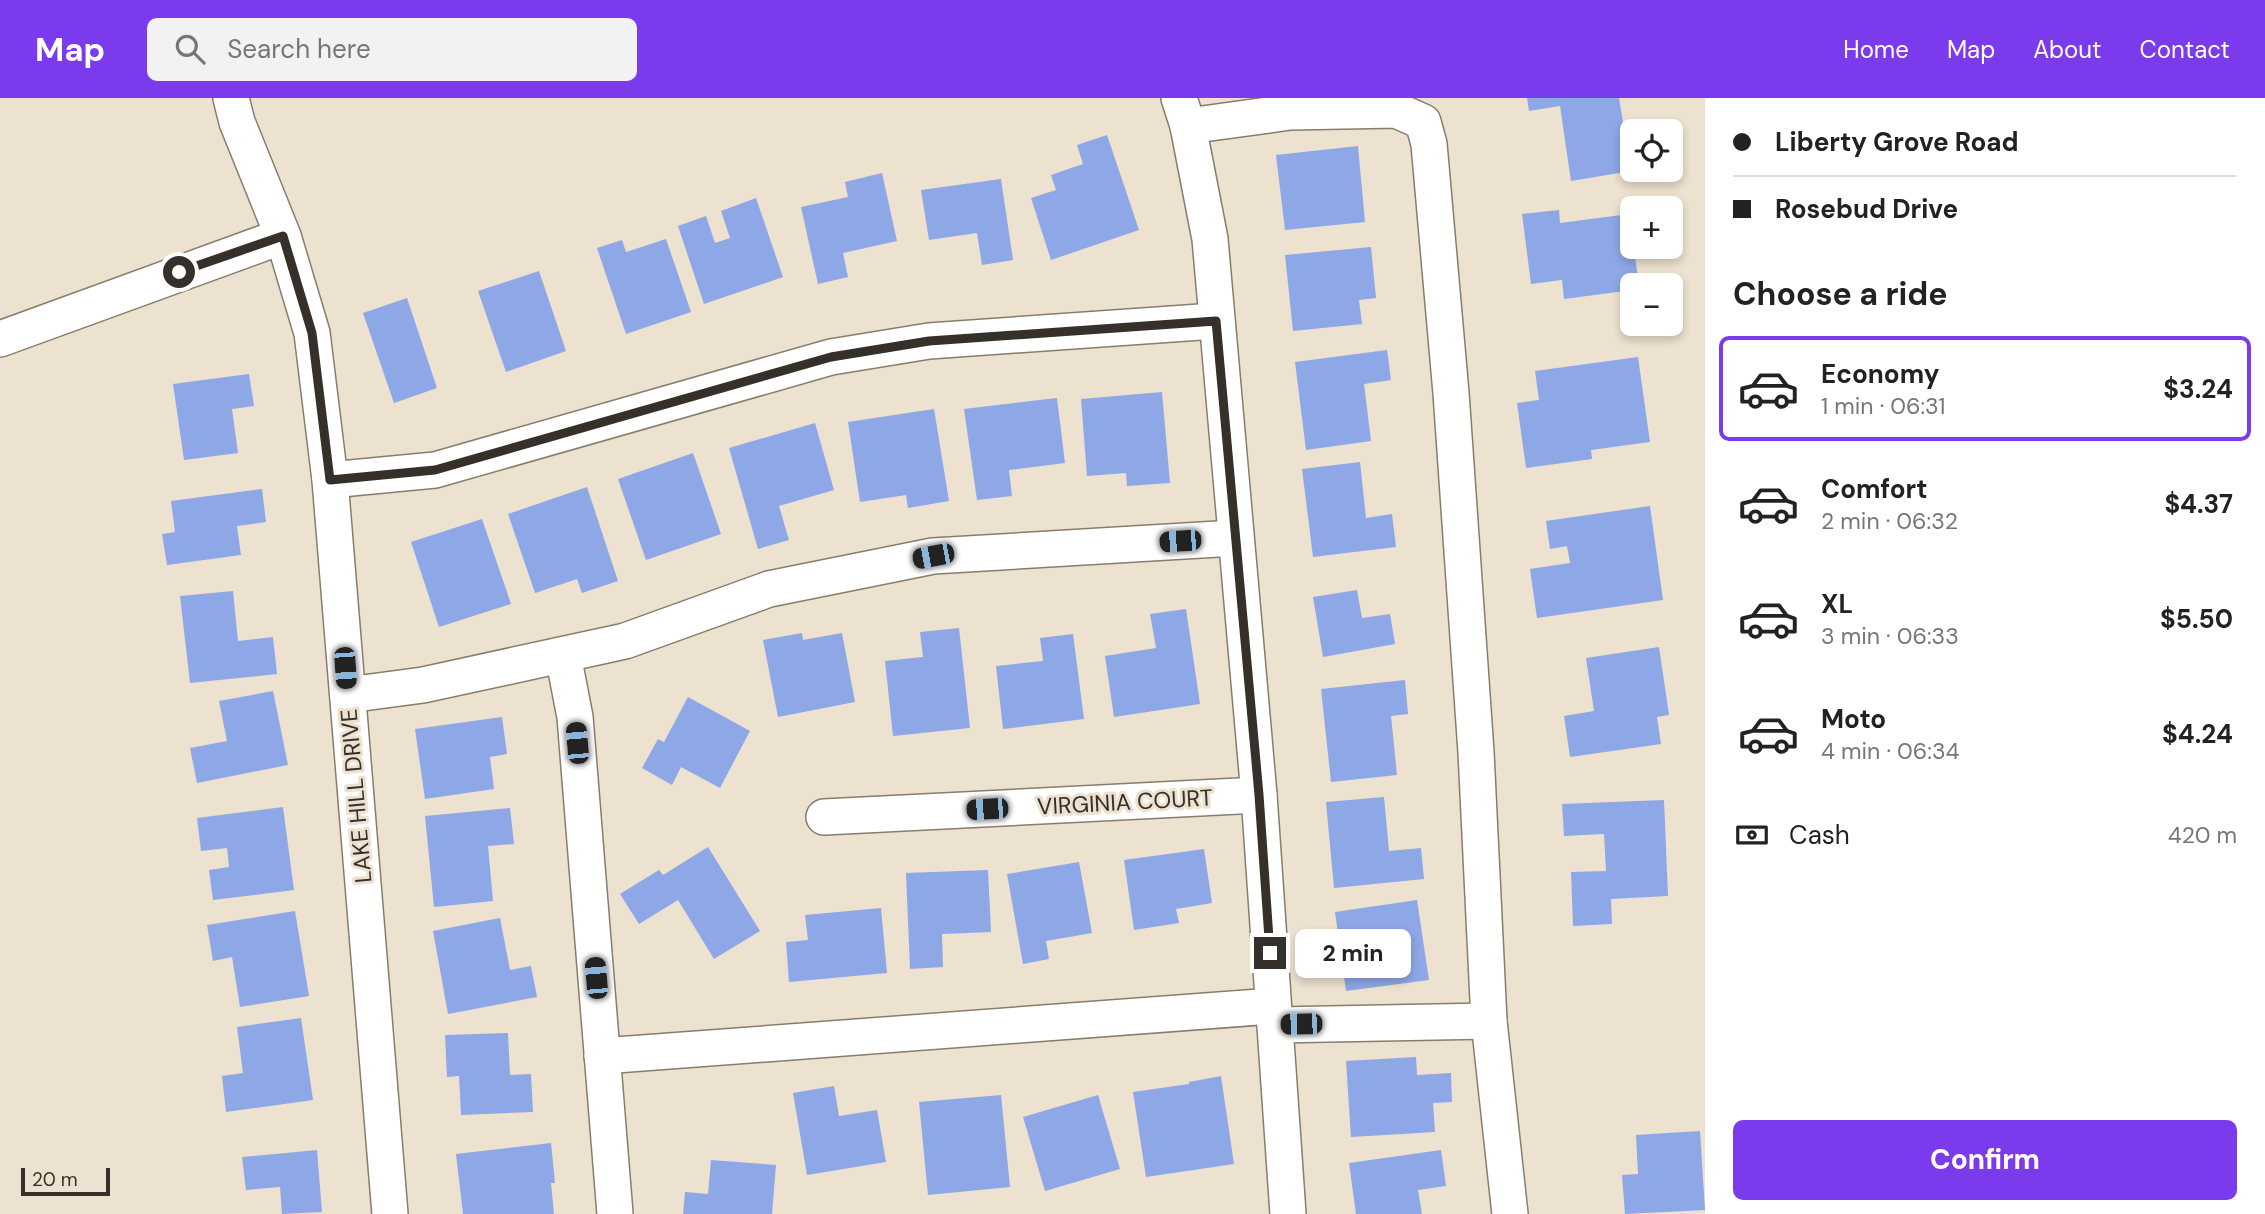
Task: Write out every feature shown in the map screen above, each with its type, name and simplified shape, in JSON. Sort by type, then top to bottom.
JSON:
[{"type":"street","name":"LAKE HILL DRIVE","points":[[231,98],[237,122],[283,236],[312,333],[330,480],[390,1214]]},
{"type":"street","points":[[1288,1214],[1259,795],[1209,239],[1183,112],[1396,110],[1423,122],[1429,144],[1451,393],[1476,752],[1489,1021],[1510,1214]]},
{"type":"street","points":[[0,339],[283,236]]},
{"type":"street","points":[[330,480],[435,470],[831,357],[929,341],[1216,321]]},
{"type":"street","points":[[348,695],[423,685],[625,641],[769,589],[933,556],[1235,538]]},
{"type":"street","points":[[563,655],[575,717],[615,1214]]},
{"type":"street","name":"VIRGINIA COURT","points":[[824,817],[1259,795]]},
{"type":"street","points":[[602,1056],[1274,1015],[1489,1021]]},
{"type":"building","points":[[1527,98],[1619,98],[1622,119],[1620,119],[1620,173],[1571,181],[1560,106],[1529,111]]},
{"type":"building","points":[[1107,135],[1139,230],[1051,260],[1031,198],[1056,190],[1051,175],[1083,164],[1077,145]]},
{"type":"building","points":[[1358,146],[1365,222],[1285,230],[1276,155]]},
{"type":"building","points":[[882,173],[897,241],[843,253],[848,277],[818,284],[801,207],[848,197],[845,182]]},
{"type":"building","points":[[1001,179],[1013,260],[982,265],[977,233],[929,240],[921,190]]},
{"type":"building","points":[[756,198],[783,277],[704,304],[678,226],[706,216],[715,243],[730,238],[721,211]]},
{"type":"building","points":[[1559,210],[1560,223],[1620,215],[1620,259],[1635,259],[1637,273],[1620,273],[1620,292],[1564,299],[1562,280],[1531,284],[1522,214]]},
{"type":"building","points":[[666,239],[691,312],[626,334],[597,248],[622,240],[626,252]]},
{"type":"building","points":[[1371,247],[1376,298],[1359,300],[1362,324],[1293,331],[1285,255]]},
{"type":"building","points":[[539,271],[566,351],[506,372],[478,291]]},
{"type":"building","points":[[407,298],[437,388],[394,403],[363,313]]},
{"type":"building","points":[[1387,350],[1391,380],[1364,384],[1371,441],[1306,450],[1295,362]]},
{"type":"building","points":[[1638,357],[1650,442],[1591,450],[1592,459],[1526,468],[1517,403],[1539,400],[1535,371]]},
{"type":"building","points":[[249,374],[254,406],[232,409],[238,453],[184,460],[173,384]]},
{"type":"building","points":[[1162,392],[1170,483],[1127,486],[1126,473],[1087,476],[1081,399]]},
{"type":"building","points":[[1057,398],[1065,463],[1009,470],[1012,496],[977,500],[964,409]]},
{"type":"building","points":[[934,409],[949,501],[908,508],[906,495],[860,502],[848,422]]},
{"type":"building","points":[[815,423],[834,490],[779,506],[789,540],[758,549],[729,448]]},
{"type":"building","points":[[693,453],[721,534],[646,560],[618,479]]},
{"type":"building","points":[[1360,462],[1366,518],[1392,514],[1396,547],[1313,557],[1302,469]]},
{"type":"building","points":[[587,487],[618,581],[582,593],[577,579],[535,593],[508,514]]},
{"type":"building","points":[[262,489],[266,522],[237,526],[241,555],[167,565],[162,534],[175,532],[171,501]]},
{"type":"building","points":[[1650,506],[1663,600],[1537,618],[1530,569],[1570,563],[1567,546],[1550,549],[1546,521]]},
{"type":"building","points":[[482,519],[511,604],[439,627],[411,542]]},
{"type":"building","points":[[1357,590],[1362,618],[1390,614],[1395,644],[1323,657],[1313,597]]},
{"type":"building","points":[[233,591],[238,641],[273,637],[277,674],[190,683],[180,596]]},
{"type":"building","points":[[1186,609],[1200,704],[1114,717],[1105,656],[1156,648],[1150,614]]},
{"type":"building","points":[[959,628],[970,728],[893,736],[885,661],[923,657],[920,632]]},
{"type":"building","points":[[802,633],[803,640],[842,633],[855,702],[778,717],[763,640]]},
{"type":"building","points":[[1073,634],[1084,719],[1003,729],[996,666],[1043,661],[1040,638]]},
{"type":"building","points":[[1659,647],[1669,715],[1657,717],[1661,744],[1570,757],[1564,716],[1594,711],[1586,658]]},
{"type":"building","points":[[1405,680],[1408,714],[1391,716],[1397,775],[1331,782],[1321,689]]},
{"type":"building","points":[[273,691],[288,765],[197,783],[190,748],[227,741],[219,701]]},
{"type":"building","points":[[688,697],[750,731],[720,788],[681,767],[672,785],[642,768],[658,739],[664,742]]},
{"type":"building","points":[[502,717],[507,754],[490,757],[494,789],[425,799],[415,729]]},
{"type":"building","points":[[1384,797],[1389,851],[1421,848],[1424,879],[1334,888],[1326,802]]},
{"type":"building","points":[[1664,800],[1668,896],[1611,899],[1612,924],[1573,926],[1571,872],[1606,871],[1604,834],[1564,836],[1562,804]]},
{"type":"building","points":[[283,807],[294,890],[213,900],[209,870],[229,867],[227,848],[201,851],[197,818]]},
{"type":"building","points":[[510,808],[514,844],[488,846],[493,901],[434,907],[425,816]]},
{"type":"building","points":[[708,847],[760,931],[714,959],[678,900],[639,924],[620,894],[659,870],[663,875]]},
{"type":"building","points":[[1204,849],[1212,903],[1176,909],[1179,923],[1134,930],[1124,860]]},
{"type":"building","points":[[1079,862],[1092,933],[1046,941],[1049,959],[1023,964],[1007,874]]},
{"type":"building","points":[[988,870],[991,932],[942,934],[943,967],[910,969],[906,873]]},
{"type":"building","points":[[1417,900],[1429,980],[1346,991],[1335,912]]},
{"type":"building","points":[[881,908],[887,973],[789,982],[786,942],[808,940],[805,915]]},
{"type":"building","points":[[295,911],[309,996],[240,1007],[232,957],[213,961],[207,925]]},
{"type":"building","points":[[500,918],[510,970],[531,966],[537,997],[448,1014],[433,931]]},
{"type":"building","points":[[301,1018],[313,1100],[226,1112],[222,1076],[243,1073],[237,1027]]},
{"type":"building","points":[[508,1033],[510,1075],[531,1074],[533,1112],[461,1115],[459,1076],[447,1077],[445,1035]]},
{"type":"building","points":[[1416,1057],[1417,1075],[1451,1073],[1452,1102],[1433,1103],[1435,1132],[1351,1137],[1346,1061]]},
{"type":"building","points":[[1221,1076],[1234,1164],[1146,1177],[1133,1092],[1189,1084]]},
{"type":"building","points":[[834,1086],[839,1116],[877,1110],[886,1162],[807,1175],[793,1093]]},
{"type":"building","points":[[1001,1095],[1010,1187],[928,1195],[919,1102]]},
{"type":"building","points":[[1098,1095],[1120,1169],[1045,1191],[1023,1117]]},
{"type":"building","points":[[1700,1131],[1705,1210],[1625,1214],[1622,1175],[1638,1174],[1636,1135]]},
{"type":"building","points":[[551,1143],[555,1183],[551,1183],[554,1214],[463,1214],[456,1154]]},
{"type":"building","points":[[317,1150],[322,1212],[282,1214],[280,1187],[246,1190],[242,1157]]},
{"type":"building","points":[[1441,1150],[1446,1186],[1418,1190],[1422,1214],[1356,1214],[1349,1163]]},
{"type":"building","points":[[711,1160],[776,1165],[772,1214],[683,1214],[685,1192],[708,1194]]},
{"type":"route","points":[[179,272],[283,236],[312,333],[330,480],[435,470],[831,357],[929,341],[1216,321],[1259,795],[1270,953]]}]
